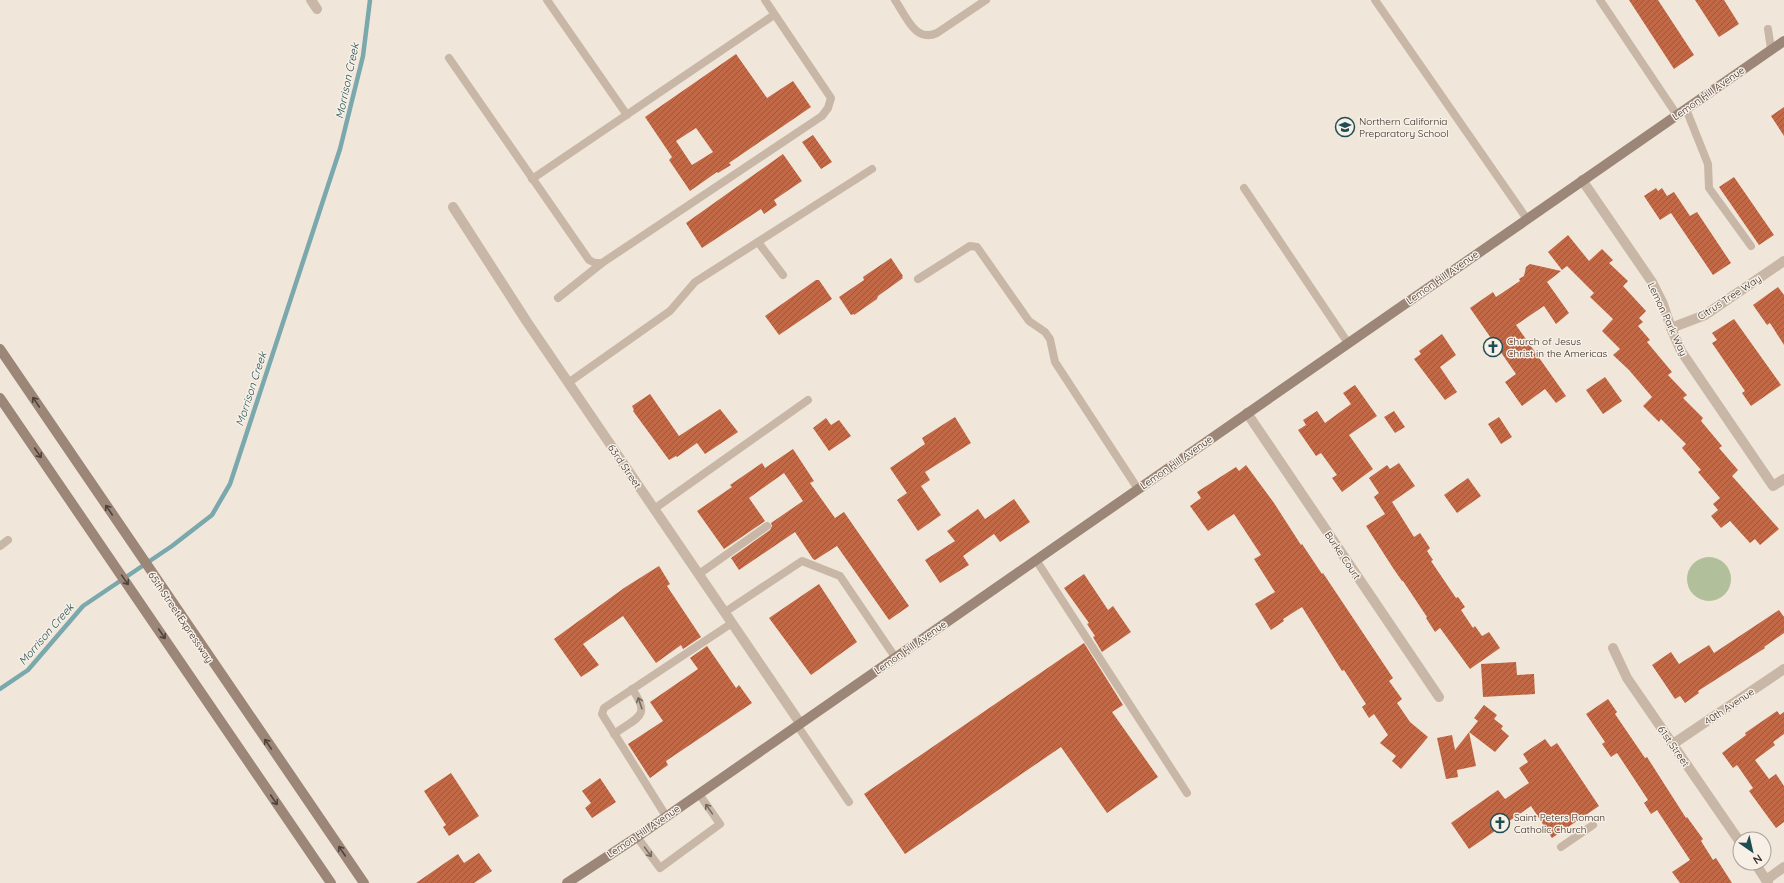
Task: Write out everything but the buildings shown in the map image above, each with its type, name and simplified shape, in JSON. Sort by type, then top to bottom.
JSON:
[{"type":"street","points":[[311,0],[317,9]]},
{"type":"street","name":"Lemon Hill Avenue","points":[[567,883],[699,794],[1784,41]]},
{"type":"street","name":"Lemon Park Way","points":[[1582,180],[1652,282],[1663,304],[1681,351],[1773,486],[1784,479]]},
{"type":"street","name":"63rd Street","points":[[453,207],[527,322],[725,612],[799,724]]},
{"type":"street","name":"Citrus Tree Way","points":[[1671,328],[1705,315],[1784,261]]},
{"type":"street","name":"65th Street Expressway","points":[[0,349],[364,883]]},
{"type":"street","points":[[0,398],[331,883]]},
{"type":"street","name":"Burke Court","points":[[1247,413],[1439,697]]},
{"type":"street","name":"61st Street","points":[[1612,648],[1627,678],[1732,831]]},
{"type":"street","name":"40th Avenue","points":[[1673,744],[1784,669]]},
{"type":"street","points":[[1760,871],[1767,881],[1784,867]]},
{"type":"lane","points":[[547,0],[627,115]]},
{"type":"lane","points":[[558,298],[602,263],[822,116],[828,108],[831,98],[765,0]]},
{"type":"lane","points":[[895,0],[915,30],[921,36],[930,37],[986,0]]},
{"type":"lane","points":[[1375,0],[1527,219]]},
{"type":"lane","points":[[1600,0],[1677,115]]},
{"type":"lane","points":[[532,179],[774,15]]},
{"type":"lane","points":[[1768,29],[1771,49]]},
{"type":"lane","points":[[449,58],[589,260],[595,264],[602,263]]},
{"type":"lane","points":[[1686,109],[1708,164],[1709,188],[1751,246]]},
{"type":"lane","points":[[568,383],[670,311],[695,282],[872,169]]},
{"type":"lane","points":[[1244,188],[1348,344]]},
{"type":"lane","points":[[758,242],[783,275]]},
{"type":"lane","points":[[918,279],[970,246],[977,247],[1029,321],[1046,332],[1050,339],[1055,362],[1138,489]]},
{"type":"lane","points":[[654,509],[808,400]]},
{"type":"lane","points":[[699,574],[767,526]]},
{"type":"lane","points":[[0,546],[8,540]]},
{"type":"lane","points":[[1036,560],[1187,793]]},
{"type":"lane","points":[[725,612],[802,561],[840,576],[895,657]]},
{"type":"lane","points":[[666,816],[602,714],[604,708],[732,623]]},
{"type":"lane","points":[[614,734],[641,715],[643,709],[641,701],[632,689]]},
{"type":"lane","points":[[799,724],[849,802]]},
{"type":"lane","points":[[637,836],[660,868],[720,824],[699,794]]},
{"type":"lane","points":[[1561,847],[1593,825]]},
{"type":"green space","points":[[1705,557],[1713,557],[1725,563],[1731,575],[1731,583],[1725,595],[1713,601],[1705,601],[1693,595],[1687,583],[1687,575],[1693,563]]},
{"type":"waterway","name":"Morrison Creek","points":[[0,689],[28,670],[83,606],[172,546],[212,515],[230,484],[340,149],[363,56],[370,0]]},
{"type":"place","name":"Northern California Preparatory School","points":[[1345,127]]},
{"type":"place","name":"Church of Jesus Christ in the Americas","points":[[1493,347]]},
{"type":"place","name":"Saint Peters Roman Catholic Church","points":[[1500,823]]}]
